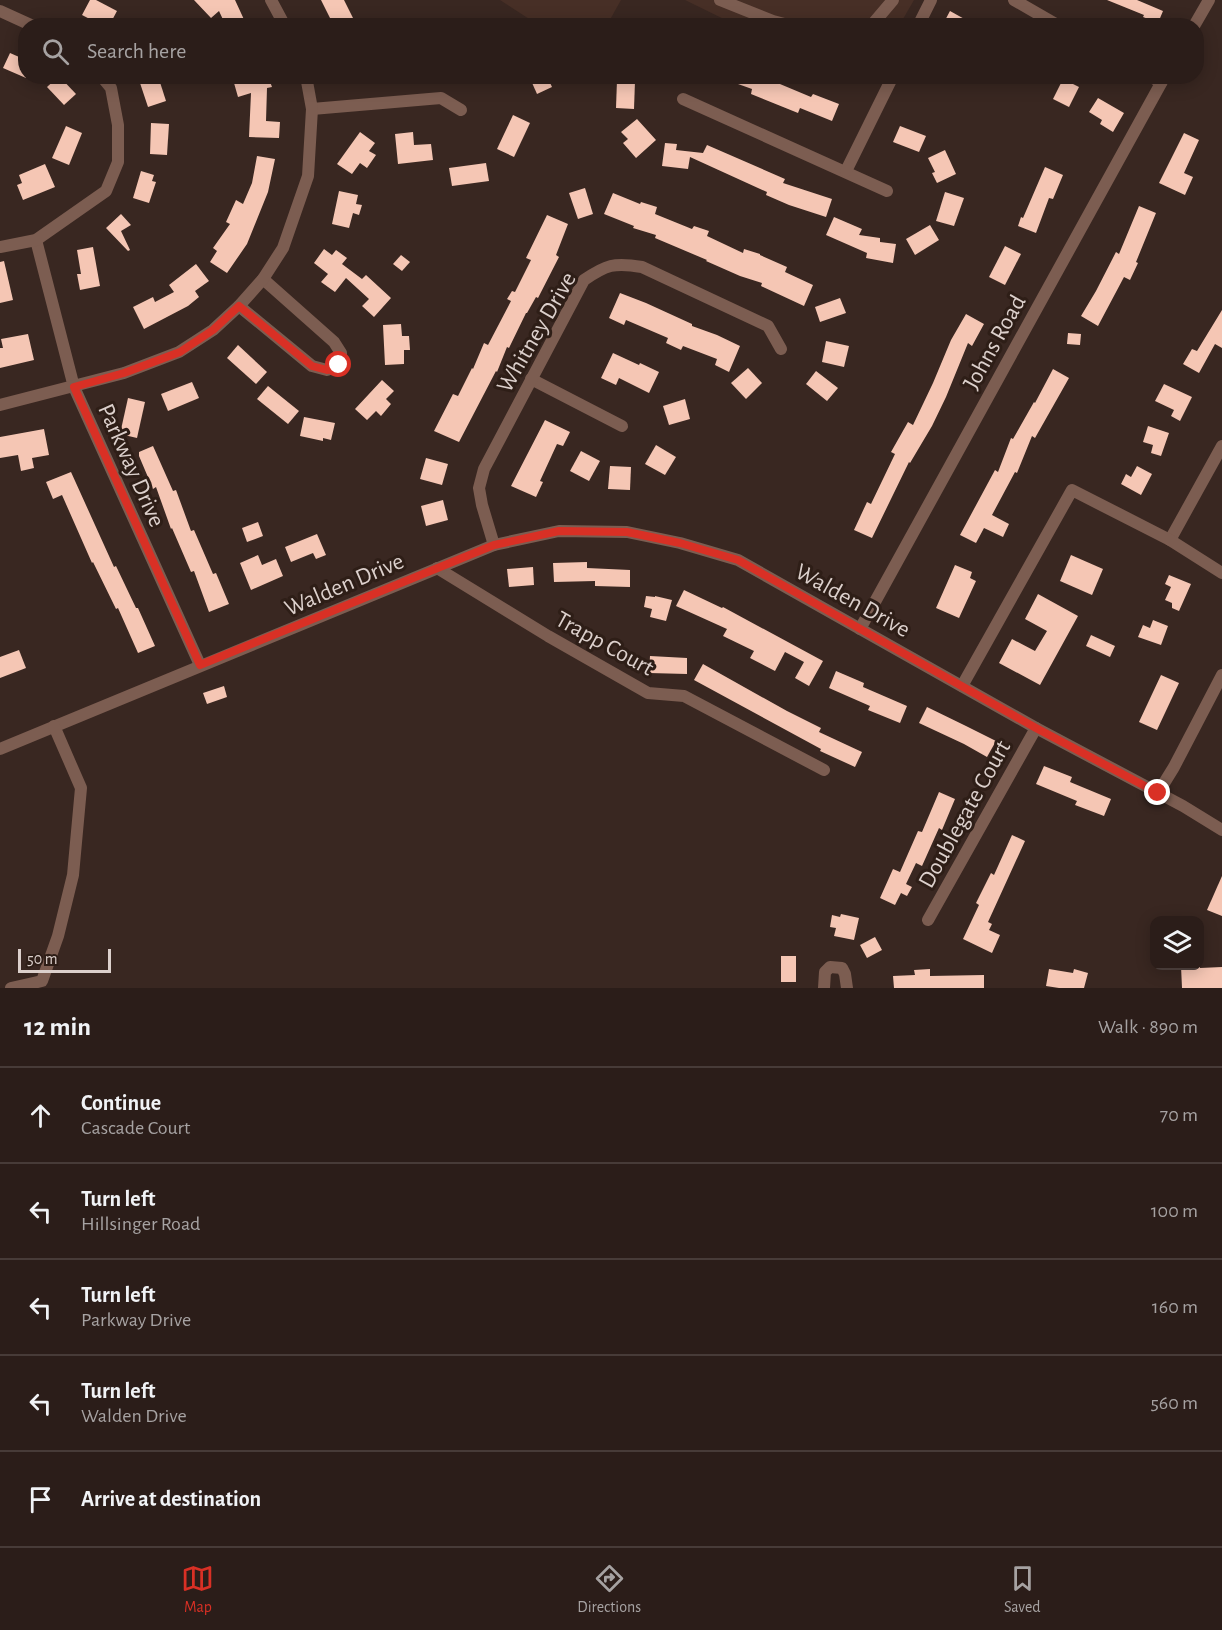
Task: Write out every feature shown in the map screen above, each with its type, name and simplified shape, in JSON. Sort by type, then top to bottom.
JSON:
[{"type":"street","points":[[271,0],[281,18]]},
{"type":"street","points":[[720,0],[765,18]]},
{"type":"street","points":[[878,18],[893,0]]},
{"type":"street","points":[[922,18],[931,0]]},
{"type":"street","points":[[1014,0],[1045,18]]},
{"type":"street","points":[[1199,18],[1209,0]]},
{"type":"street","points":[[0,11],[18,19]]},
{"type":"street","points":[[0,247],[36,240],[106,191],[118,162],[118,125],[111,88],[108,84]]},
{"type":"street","points":[[0,405],[124,373],[180,352],[213,330],[239,306],[263,279],[283,248],[308,176],[312,109],[307,84]]},
{"type":"street","points":[[846,171],[889,84]]},
{"type":"street","name":"Johns Road","points":[[860,629],[1161,84]]},
{"type":"street","points":[[312,109],[441,98],[461,110]]},
{"type":"street","points":[[683,99],[887,191]]},
{"type":"street","name":"Parkway Drive","points":[[36,240],[74,387],[200,665]]},
{"type":"street","name":"Whitney Drive","points":[[494,545],[478,488],[484,469],[584,280],[602,268],[624,264],[642,267],[768,326],[781,349]]},
{"type":"street","points":[[239,306],[312,366],[327,370],[339,365],[341,353],[334,342],[263,279]]},
{"type":"street","points":[[531,379],[622,426]]},
{"type":"street","points":[[1170,540],[1222,446]]},
{"type":"street","points":[[962,686],[1072,490],[1170,540],[1222,573]]},
{"type":"street","name":"Walden Drive","points":[[0,749],[494,545],[559,531],[627,532],[680,543],[738,560],[1036,728],[1183,806],[1222,830]]},
{"type":"street","name":"Trapp Court","points":[[437,568],[648,693],[684,696],[824,770]]},
{"type":"street","points":[[1158,793],[1222,675]]},
{"type":"street","points":[[11,988],[42,981],[58,936],[73,875],[81,788],[54,726]]},
{"type":"street","name":"Doublegate Court","points":[[928,920],[1036,728]]},
{"type":"street","points":[[824,988],[825,972],[830,967],[842,968],[847,988]]},
{"type":"shaded area","points":[[500,0],[621,0],[611,18],[528,18]]},
{"type":"shaded area","points":[[685,0],[914,0],[904,18],[722,18]]},
{"type":"building","points":[[90,0],[96,0],[117,11],[113,18],[88,18],[82,15]]},
{"type":"building","points":[[194,0],[235,0],[243,18],[222,18],[219,11],[211,18]]},
{"type":"building","points":[[321,0],[344,0],[353,18],[330,18]]},
{"type":"building","points":[[1107,0],[1137,0],[1163,11],[1160,18],[1146,18],[1144,15]]},
{"type":"building","points":[[950,11],[963,18],[946,18]]},
{"type":"building","points":[[10,53],[18,56],[18,75],[3,68]]},
{"type":"building","points":[[50,84],[67,84],[76,94],[64,105],[47,87]]},
{"type":"building","points":[[140,84],[161,84],[166,101],[148,107]]},
{"type":"building","points":[[234,84],[271,84],[272,87],[267,88],[266,121],[280,122],[279,138],[249,137],[251,93],[238,97]]},
{"type":"building","points":[[533,84],[551,84],[552,87],[537,94]]},
{"type":"building","points":[[617,84],[635,84],[634,109],[616,108]]},
{"type":"building","points":[[738,84],[780,84],[811,97],[813,94],[839,104],[832,121],[800,108],[798,113],[751,94],[752,89]]},
{"type":"building","points":[[1060,84],[1073,84],[1079,87],[1069,107],[1053,99]]},
{"type":"building","points":[[1098,98],[1124,113],[1113,132],[1100,124],[1102,120],[1089,112]]},
{"type":"building","points":[[513,115],[530,123],[514,157],[497,149]]},
{"type":"building","points":[[637,119],[656,140],[636,158],[623,143],[628,139],[621,132]]},
{"type":"building","points":[[151,123],[169,124],[167,155],[150,154]]},
{"type":"building","points":[[66,126],[82,133],[69,165],[52,158]]},
{"type":"building","points":[[900,126],[926,136],[919,152],[893,142]]},
{"type":"building","points":[[360,132],[375,143],[369,151],[376,155],[367,168],[360,163],[352,174],[337,164]]},
{"type":"building","points":[[413,132],[414,145],[431,144],[433,160],[398,164],[395,134]]},
{"type":"building","points":[[1184,133],[1199,140],[1184,173],[1193,177],[1185,195],[1159,183]]},
{"type":"building","points":[[665,143],[677,144],[676,150],[703,153],[707,145],[785,179],[783,183],[832,199],[826,217],[766,195],[767,192],[690,157],[688,169],[662,166]]},
{"type":"building","points":[[945,150],[956,174],[937,183],[932,173],[935,172],[928,158]]},
{"type":"building","points":[[257,156],[275,159],[268,192],[247,244],[227,273],[210,262],[217,251],[213,248],[230,224],[226,222],[236,200],[243,204],[252,183]]},
{"type":"building","points":[[486,163],[489,181],[452,186],[449,168]]},
{"type":"building","points":[[45,164],[55,187],[23,200],[17,185],[22,183],[19,175]]},
{"type":"building","points":[[1045,167],[1063,175],[1053,199],[1049,198],[1036,233],[1018,226]]},
{"type":"building","points":[[141,171],[154,175],[152,181],[156,182],[149,203],[133,198]]},
{"type":"building","points":[[585,188],[593,214],[578,219],[569,193]]},
{"type":"building","points":[[339,191],[358,195],[356,204],[362,205],[359,215],[353,213],[349,228],[332,224]]},
{"type":"building","points":[[945,192],[964,198],[954,226],[936,221]]},
{"type":"building","points":[[613,193],[640,204],[641,202],[657,207],[655,214],[692,229],[694,226],[709,231],[707,236],[743,253],[744,249],[760,254],[787,267],[785,272],[813,285],[804,306],[761,286],[762,283],[740,276],[655,238],[656,235],[633,228],[634,226],[604,214]]},
{"type":"building","points":[[1139,206],[1156,213],[1130,280],[1124,277],[1098,326],[1081,316],[1116,252],[1119,254]]},
{"type":"building","points":[[121,214],[131,225],[121,231],[130,250],[128,251],[106,228]]},
{"type":"building","points":[[547,215],[568,224],[556,255],[559,257],[538,298],[536,297],[526,313],[509,348],[507,347],[497,372],[459,442],[434,431],[453,394],[458,396],[484,343],[488,345],[511,301],[507,299],[512,291],[515,292],[531,260],[526,258]]},
{"type":"building","points":[[834,217],[862,229],[859,235],[880,238],[880,242],[896,244],[893,263],[866,258],[867,253],[826,235]]},
{"type":"building","points":[[930,225],[939,240],[915,255],[906,239]]},
{"type":"building","points":[[1005,246],[1021,254],[1005,285],[989,277]]},
{"type":"building","points":[[93,247],[100,286],[80,290],[77,274],[81,274],[77,250]]},
{"type":"building","points":[[324,249],[332,255],[336,250],[347,258],[342,264],[362,279],[366,275],[391,298],[374,317],[362,306],[369,299],[346,278],[335,292],[321,282],[328,274],[314,263]]},
{"type":"building","points":[[401,255],[410,262],[402,271],[393,264]]},
{"type":"building","points":[[4,261],[13,300],[0,303],[0,262]]},
{"type":"building","points":[[196,264],[209,281],[195,291],[199,297],[188,306],[144,329],[133,307],[153,297],[155,302],[174,292],[169,285]]},
{"type":"building","points":[[620,293],[740,346],[729,372],[715,365],[717,359],[683,346],[681,350],[666,343],[668,338],[626,320],[624,325],[609,318]]},
{"type":"building","points":[[840,298],[846,313],[820,322],[815,307]]},
{"type":"building","points":[[1222,310],[1222,348],[1215,344],[1199,373],[1183,364],[1192,349],[1197,351]]},
{"type":"building","points":[[966,314],[984,324],[972,346],[968,343],[932,426],[909,462],[872,538],[854,530],[867,502],[871,504],[895,454],[891,452],[908,422],[913,425],[951,340]]},
{"type":"building","points":[[401,324],[402,336],[409,336],[410,350],[404,350],[404,364],[385,365],[383,325]]},
{"type":"building","points":[[1068,333],[1081,334],[1080,345],[1067,344]]},
{"type":"building","points":[[28,334],[34,360],[0,368],[0,348],[3,348],[1,339]]},
{"type":"building","points":[[826,341],[849,346],[844,367],[822,362]]},
{"type":"building","points":[[238,345],[267,372],[256,384],[227,358]]},
{"type":"building","points":[[613,353],[659,372],[649,393],[619,378],[616,385],[601,378]]},
{"type":"building","points":[[748,368],[762,383],[746,399],[731,383]]},
{"type":"building","points":[[1053,369],[1069,378],[1035,438],[1032,436],[1017,473],[1015,472],[992,515],[1009,524],[1003,537],[984,528],[976,543],[960,535],[995,470],[998,472],[1011,438],[1013,439],[1035,403]]},
{"type":"building","points":[[816,371],[838,388],[827,401],[806,384]]},
{"type":"building","points":[[382,380],[394,391],[386,399],[391,404],[381,416],[376,411],[367,420],[355,409]]},
{"type":"building","points":[[192,382],[199,398],[168,411],[161,394]]},
{"type":"building","points":[[1164,384],[1192,397],[1180,421],[1171,416],[1174,410],[1155,401]]},
{"type":"building","points":[[268,386],[299,411],[288,424],[257,399]]},
{"type":"building","points":[[128,398],[145,402],[137,438],[120,434]]},
{"type":"building","points":[[685,399],[690,419],[669,425],[663,406]]},
{"type":"building","points":[[304,417],[335,423],[331,440],[323,438],[323,441],[300,436]]},
{"type":"building","points":[[545,420],[570,432],[563,446],[557,444],[540,481],[543,482],[536,497],[511,486]]},
{"type":"building","points":[[1148,426],[1169,433],[1161,456],[1151,453],[1153,445],[1143,442]]},
{"type":"building","points":[[44,429],[49,455],[32,458],[34,468],[21,471],[18,455],[0,458],[0,437]]},
{"type":"building","points":[[656,445],[676,457],[665,475],[645,464]]},
{"type":"building","points":[[153,446],[173,491],[176,490],[191,531],[194,530],[229,604],[209,612],[194,571],[191,572],[171,529],[156,487],[153,489],[139,456],[139,452]]},
{"type":"building","points":[[581,451],[600,461],[589,481],[570,471]]},
{"type":"building","points":[[426,458],[448,464],[442,485],[420,479]]},
{"type":"building","points":[[610,466],[631,467],[630,490],[608,489]]},
{"type":"building","points":[[1137,466],[1152,474],[1141,495],[1121,484],[1126,474],[1131,477]]},
{"type":"building","points":[[71,472],[114,567],[116,566],[138,608],[155,646],[138,653],[118,608],[116,609],[92,563],[62,495],[53,499],[46,482]]},
{"type":"building","points":[[443,500],[448,520],[426,526],[421,506]]},
{"type":"building","points":[[258,522],[263,536],[247,542],[242,528]]},
{"type":"building","points":[[317,534],[326,555],[316,559],[313,553],[291,562],[285,547]]},
{"type":"building","points":[[258,555],[262,565],[276,559],[283,576],[251,590],[240,563]]},
{"type":"building","points":[[1071,555],[1103,569],[1092,595],[1060,581]]},
{"type":"building","points":[[587,562],[587,568],[630,570],[630,587],[595,586],[595,581],[554,582],[553,563]]},
{"type":"building","points":[[955,565],[972,572],[970,578],[976,581],[959,618],[936,608]]},
{"type":"building","points":[[533,567],[534,585],[509,587],[507,569]]},
{"type":"building","points":[[1169,575],[1191,584],[1179,611],[1172,608],[1172,603],[1165,600],[1171,587],[1165,584]]},
{"type":"building","points":[[684,590],[723,607],[823,661],[809,686],[795,678],[804,662],[785,652],[775,671],[750,658],[754,651],[723,636],[727,629],[676,606]]},
{"type":"building","points":[[1038,594],[1078,616],[1040,685],[999,663],[1012,639],[1035,651],[1047,631],[1025,619]]},
{"type":"building","points":[[646,596],[672,600],[666,621],[650,617],[652,609],[644,607]]},
{"type":"building","points":[[1153,620],[1168,626],[1161,645],[1138,637],[1143,625],[1150,628]]},
{"type":"building","points":[[1091,635],[1115,646],[1110,657],[1086,646]]},
{"type":"building","points":[[19,650],[26,668],[0,678],[0,657]]},
{"type":"building","points":[[650,656],[687,658],[687,674],[649,673]]},
{"type":"building","points":[[703,664],[821,728],[819,732],[862,752],[855,767],[820,751],[821,749],[694,680]]},
{"type":"building","points":[[836,671],[864,683],[863,687],[907,706],[900,723],[868,710],[870,706],[829,688]]},
{"type":"building","points":[[1161,675],[1179,683],[1157,730],[1139,722]]},
{"type":"building","points":[[224,686],[227,697],[207,704],[203,693]]},
{"type":"building","points":[[927,707],[996,741],[987,757],[919,723]]},
{"type":"building","points":[[1044,766],[1072,777],[1070,782],[1111,799],[1104,816],[1075,805],[1077,801],[1036,784]]},
{"type":"building","points":[[939,792],[955,799],[942,830],[939,828],[922,866],[916,863],[906,884],[912,887],[907,896],[901,893],[895,905],[880,898],[893,869],[900,872],[918,831],[922,832]]},
{"type":"building","points":[[1012,835],[1025,841],[988,922],[992,924],[989,930],[1000,935],[992,953],[963,939],[979,905],[976,903],[991,873],[994,875]]},
{"type":"building","points":[[1222,876],[1222,916],[1207,910]]},
{"type":"building","points":[[841,914],[859,918],[854,940],[834,936],[836,928],[830,927],[832,915],[840,917]]},
{"type":"building","points":[[875,937],[882,950],[867,958],[860,945]]},
{"type":"building","points":[[781,956],[796,956],[796,982],[781,982]]},
{"type":"building","points":[[1222,967],[1222,988],[1182,988],[1181,970]]},
{"type":"building","points":[[930,969],[930,976],[984,975],[984,988],[894,988],[893,976],[915,975],[914,970]]},
{"type":"building","points":[[1049,969],[1073,973],[1074,969],[1088,973],[1084,988],[1046,986]]},
{"type":"route","points":[[339,365],[327,370],[312,366],[239,306],[213,330],[180,352],[124,373],[74,387],[200,665],[494,545],[559,531],[627,532],[680,543],[738,560],[1036,728],[1158,793]]}]
